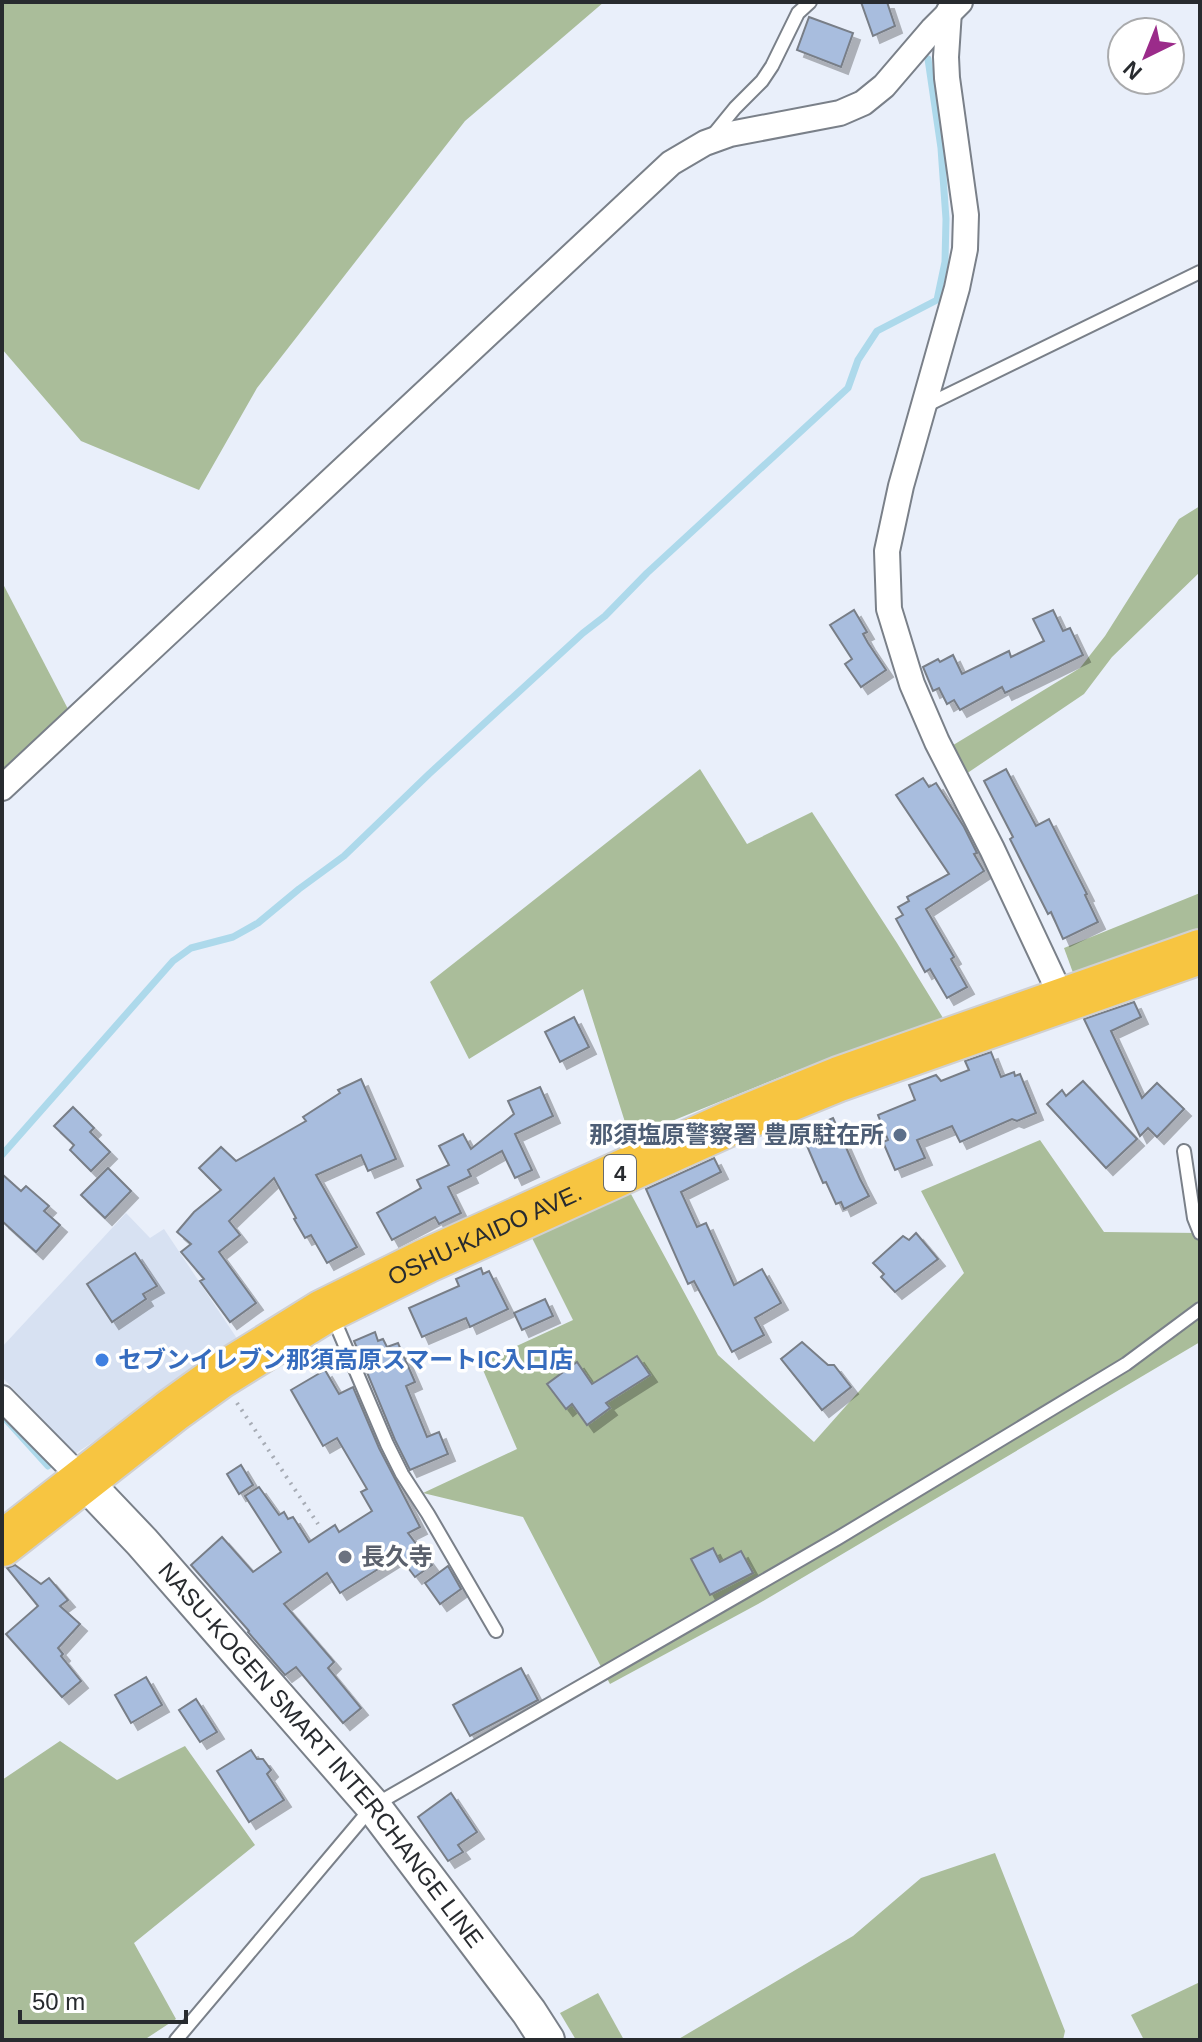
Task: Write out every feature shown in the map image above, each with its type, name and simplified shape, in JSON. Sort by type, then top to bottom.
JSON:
[{"type":"highway","name":"OSHU-KAIDO AVE.","points":[[2,1544],[220,1376],[329,1309],[440,1254],[731,1123],[839,1079],[1200,952]]},
{"type":"main road","name":"NASU-KOGEN SMART INTERCHANGE LINE","points":[[83,1480],[142,1542],[373,1806],[547,2040]]},
{"type":"street","points":[[2,788],[671,163],[705,143],[730,134],[840,113],[863,103],[884,86],[952,5]]},
{"type":"street","points":[[952,5],[946,57],[947,78],[966,215],[965,249],[957,288],[901,486],[887,551],[889,609],[912,684],[937,742],[992,849],[1063,1000]]},
{"type":"street","points":[[2,1398],[83,1480]]},
{"type":"lane","points":[[705,143],[762,81],[798,13],[810,2]]},
{"type":"lane","points":[[925,406],[1200,272]]},
{"type":"lane","points":[[1184,1151],[1194,1218],[1200,1233]]},
{"type":"lane","points":[[329,1309],[402,1474],[496,1631]]},
{"type":"lane","points":[[176,2040],[373,1806],[851,1530],[1126,1364],[1200,1309]]},
{"type":"path","points":[[220,1376],[318,1524]]},
{"type":"shaded area","points":[[126,1213],[150,1238],[164,1229],[240,1343],[75,1454],[2,1377],[2,1347]]},
{"type":"green space","points":[[2,2],[604,2],[465,121],[257,388],[199,490],[81,441],[2,349]]},
{"type":"green space","points":[[1200,506],[1200,572],[1112,657],[1084,694],[966,774],[950,747],[1080,668],[1105,636],[1179,519]]},
{"type":"green space","points":[[2,582],[68,709],[2,776]]},
{"type":"green space","points":[[700,769],[747,844],[812,812],[943,1018],[793,1072],[630,1138],[583,989],[469,1059],[430,982]]},
{"type":"green space","points":[[1200,893],[1200,934],[1076,981],[1064,948]]},
{"type":"green space","points":[[1040,1140],[1104,1232],[1200,1233],[1200,1342],[758,1604],[610,1684],[523,1517],[423,1493],[517,1449],[480,1363],[573,1320],[531,1236],[625,1183],[718,1355],[814,1442],[964,1273],[921,1191]]},
{"type":"green space","points":[[60,1741],[117,1780],[185,1746],[255,1845],[134,1943],[176,2019],[144,2040],[2,2040],[2,1780]]},
{"type":"green space","points":[[995,1853],[1065,2031],[1063,2040],[677,2040],[853,1936],[921,1878]]},
{"type":"green space","points":[[1200,1982],[1200,2040],[1144,2040],[1131,2015]]},
{"type":"green space","points":[[598,1993],[624,2040],[576,2040],[560,2013]]},
{"type":"building","points":[[861,2],[887,2],[895,26],[873,36]]},
{"type":"building","points":[[809,17],[853,33],[841,67],[797,50]]},
{"type":"building","points":[[854,610],[867,632],[863,634],[886,670],[861,687],[845,664],[852,659],[830,625]]},
{"type":"building","points":[[1053,610],[1063,631],[1070,628],[1083,655],[1005,693],[1002,687],[960,710],[954,700],[947,704],[939,688],[933,691],[923,667],[953,655],[962,674],[1009,651],[1011,657],[1044,641],[1033,619]]},
{"type":"building","points":[[1006,769],[1036,826],[1049,819],[1098,922],[1063,939],[1010,839],[1013,837],[984,781]]},
{"type":"building","points":[[923,778],[929,787],[936,783],[964,827],[984,871],[926,909],[954,957],[951,959],[967,987],[947,998],[930,969],[925,972],[896,919],[903,915],[898,907],[909,901],[907,897],[949,874],[896,795]]},
{"type":"building","points":[[1134,1002],[1141,1017],[1111,1031],[1142,1098],[1157,1083],[1184,1109],[1157,1137],[1148,1128],[1140,1136],[1084,1019]]},
{"type":"building","points":[[574,1017],[589,1047],[560,1062],[545,1032]]},
{"type":"building","points":[[991,1052],[1001,1077],[1014,1072],[1015,1076],[1020,1074],[1036,1113],[1017,1121],[1012,1119],[960,1142],[952,1126],[917,1140],[925,1158],[895,1170],[883,1142],[888,1140],[878,1115],[915,1100],[909,1085],[936,1075],[941,1081],[969,1070],[965,1061]]},
{"type":"building","points":[[361,1079],[396,1159],[368,1171],[361,1155],[316,1175],[357,1247],[327,1263],[311,1235],[305,1238],[274,1178],[229,1221],[240,1235],[219,1252],[256,1303],[230,1322],[200,1281],[204,1279],[181,1252],[191,1244],[177,1232],[194,1212],[221,1190],[199,1168],[221,1147],[236,1161],[306,1121],[303,1117],[340,1093],[338,1090]]},
{"type":"building","points":[[1083,1081],[1137,1139],[1106,1168],[1047,1104],[1062,1090],[1066,1096]]},
{"type":"building","points":[[540,1087],[553,1116],[515,1134],[532,1170],[515,1178],[502,1151],[468,1170],[471,1176],[448,1187],[461,1213],[439,1224],[435,1217],[392,1240],[377,1213],[421,1188],[417,1180],[449,1165],[439,1146],[463,1134],[471,1149],[514,1114],[508,1101]]},
{"type":"building","points":[[73,1107],[94,1128],[90,1132],[110,1152],[91,1171],[70,1150],[74,1145],[54,1126]]},
{"type":"building","points":[[833,1118],[869,1196],[844,1209],[841,1202],[836,1204],[826,1182],[823,1183],[801,1132]]},
{"type":"building","points":[[714,1158],[721,1172],[681,1192],[697,1227],[706,1223],[734,1285],[762,1269],[781,1303],[755,1318],[764,1335],[732,1352],[694,1281],[688,1284],[646,1189]]},
{"type":"building","points":[[108,1168],[131,1191],[105,1218],[81,1195]]},
{"type":"building","points":[[2,1174],[21,1191],[26,1186],[49,1206],[44,1211],[60,1225],[36,1252],[2,1221]]},
{"type":"building","points":[[916,1233],[938,1259],[895,1292],[873,1263],[903,1236],[909,1240]]},
{"type":"building","points":[[135,1253],[157,1286],[143,1294],[146,1299],[112,1322],[87,1284]]},
{"type":"building","points":[[481,1268],[483,1274],[489,1271],[508,1309],[470,1327],[466,1318],[422,1337],[409,1308],[459,1286],[456,1279]]},
{"type":"building","points":[[545,1299],[553,1316],[522,1330],[514,1313]]},
{"type":"building","points":[[375,1332],[378,1341],[383,1339],[387,1347],[398,1343],[415,1382],[406,1386],[427,1437],[439,1432],[448,1454],[410,1470],[354,1341]]},
{"type":"building","points":[[802,1342],[828,1365],[834,1365],[851,1387],[822,1410],[781,1359]]},
{"type":"building","points":[[637,1356],[650,1375],[606,1403],[610,1408],[587,1425],[572,1404],[566,1409],[547,1384],[577,1362],[592,1384]]},
{"type":"building","points":[[325,1370],[339,1394],[353,1387],[379,1448],[420,1527],[408,1533],[432,1565],[415,1577],[399,1556],[340,1593],[327,1573],[284,1604],[334,1662],[328,1668],[361,1708],[343,1723],[296,1667],[285,1675],[191,1565],[222,1537],[253,1572],[281,1552],[245,1496],[259,1487],[279,1515],[284,1512],[288,1519],[293,1517],[309,1542],[335,1525],[339,1532],[372,1511],[361,1492],[367,1489],[337,1438],[323,1446],[291,1390]]},
{"type":"building","points":[[241,1465],[253,1485],[239,1494],[227,1474]]},
{"type":"building","points":[[713,1548],[720,1562],[741,1551],[753,1573],[710,1595],[691,1559]]},
{"type":"building","points":[[15,1565],[41,1584],[49,1578],[68,1600],[60,1606],[80,1624],[58,1648],[81,1681],[62,1697],[6,1634],[38,1606],[7,1568]]},
{"type":"building","points":[[448,1566],[461,1589],[440,1604],[425,1583]]},
{"type":"building","points":[[521,1668],[538,1700],[470,1736],[453,1705]]},
{"type":"building","points":[[146,1677],[162,1705],[131,1723],[115,1695]]},
{"type":"building","points":[[196,1699],[217,1732],[200,1742],[179,1710]]},
{"type":"building","points":[[251,1750],[271,1770],[267,1774],[284,1800],[249,1822],[217,1771]]},
{"type":"building","points":[[451,1793],[477,1832],[458,1845],[463,1852],[448,1861],[418,1817]]},
{"type":"waterway","points":[[2,1155],[173,961],[191,948],[233,937],[258,923],[344,856],[848,388],[858,360],[877,331],[937,300],[945,262],[946,219],[941,148],[928,59]]},
{"type":"waterway","points":[[2,1415],[48,1466]]},
{"type":"place","name":"那須塩原警察署 豊原駐在所","points":[[900,1135]]},
{"type":"place","name":"セブンイレブン那須高原スマートIC入口店","points":[[102,1360]]},
{"type":"place","name":"長久寺","points":[[345,1557]]}]
